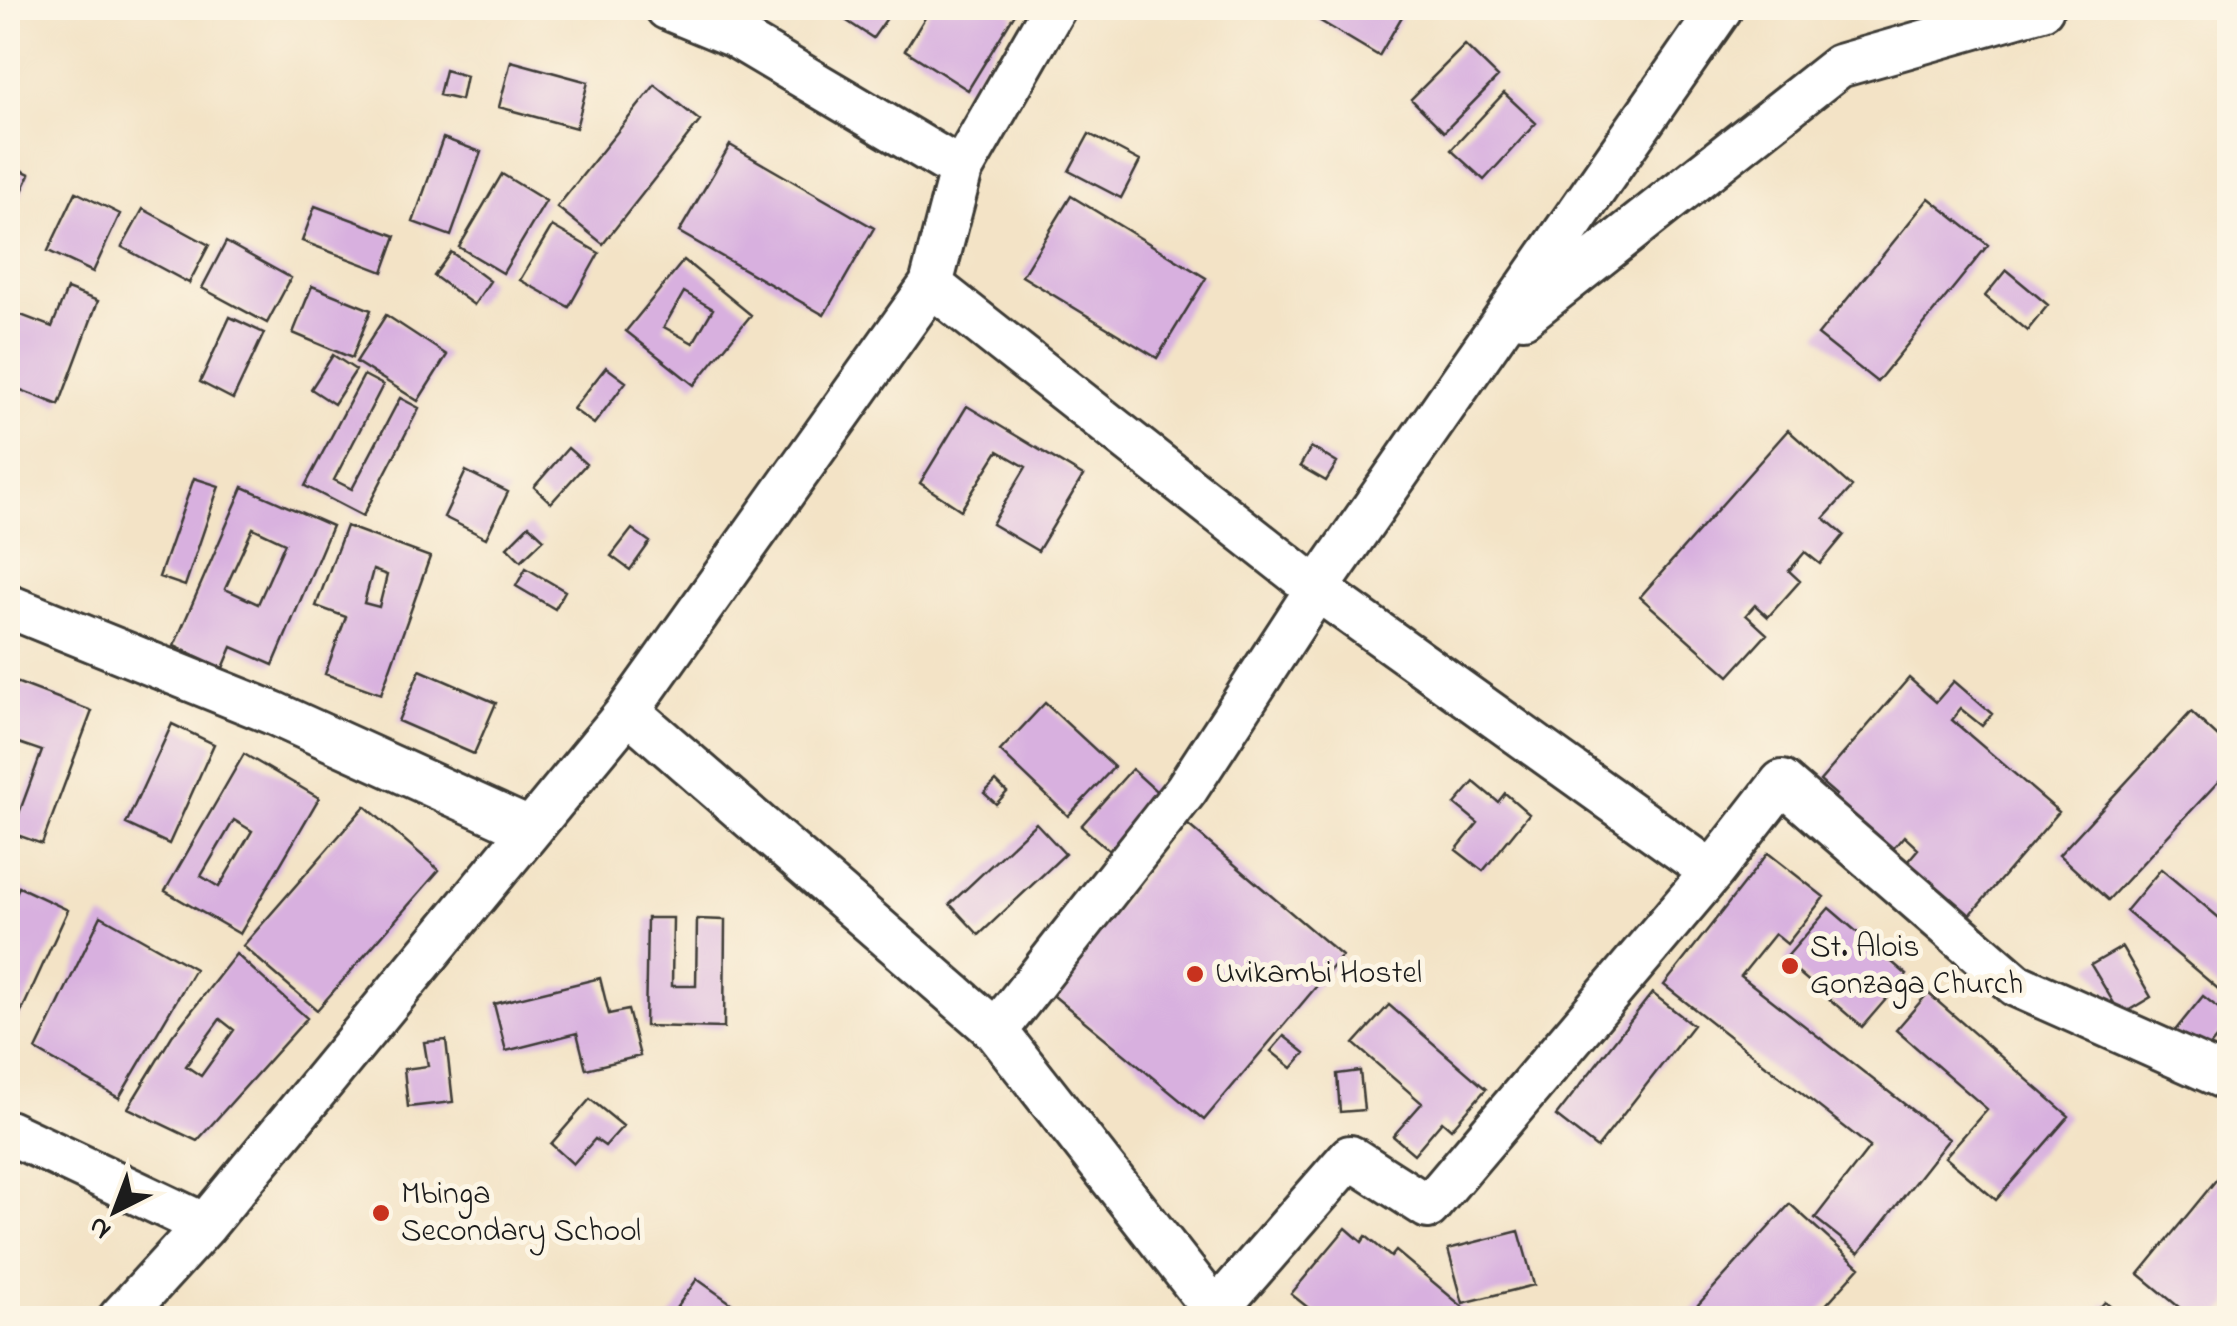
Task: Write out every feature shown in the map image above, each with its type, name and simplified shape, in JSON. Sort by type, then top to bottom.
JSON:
[{"type":"street","points":[[667,8],[736,36],[961,170]]},
{"type":"street","points":[[120,1318],[205,1225],[628,712],[931,286],[961,170],[1054,8]]},
{"type":"street","points":[[996,1032],[1186,790],[1318,589],[1721,8]]},
{"type":"street","points":[[1483,348],[1839,66],[2042,8]]},
{"type":"street","points":[[931,286],[1318,589],[1712,872]]},
{"type":"street","points":[[8,606],[273,713],[529,829]]},
{"type":"street","points":[[628,712],[996,1032],[1217,1316],[1350,1157],[1428,1207],[1712,872],[1782,782],[2016,985],[2230,1080]]},
{"type":"street","points":[[8,1132],[205,1225]]},
{"type":"building","points":[[827,8],[894,8],[873,38]]},
{"type":"building","points":[[931,8],[1001,8],[1014,15],[968,90],[905,50]]},
{"type":"building","points":[[1324,8],[1407,8],[1379,56],[1317,19]]},
{"type":"building","points":[[1465,45],[1498,77],[1444,132],[1411,99]]},
{"type":"building","points":[[511,61],[588,82],[576,128],[499,107]]},
{"type":"building","points":[[445,70],[466,76],[461,100],[439,95]]},
{"type":"building","points":[[655,85],[700,121],[603,244],[557,207]]},
{"type":"building","points":[[1504,93],[1536,123],[1484,180],[1451,150]]},
{"type":"building","points":[[1089,134],[1140,161],[1121,198],[1069,171]]},
{"type":"building","points":[[443,138],[481,152],[451,236],[413,222]]},
{"type":"building","points":[[730,145],[874,228],[824,315],[679,232]]},
{"type":"building","points":[[8,164],[30,174],[8,222]]},
{"type":"building","points":[[502,174],[546,201],[503,273],[459,247]]},
{"type":"building","points":[[76,192],[120,214],[93,272],[48,251]]},
{"type":"building","points":[[1071,196],[1206,278],[1157,358],[1022,276]]},
{"type":"building","points":[[1929,198],[1988,245],[1877,382],[1818,335]]},
{"type":"building","points":[[315,206],[396,236],[383,272],[302,241]]},
{"type":"building","points":[[143,209],[209,245],[189,283],[122,247]]},
{"type":"building","points":[[552,226],[599,253],[569,307],[520,280]]},
{"type":"building","points":[[226,242],[291,278],[267,323],[202,288]]},
{"type":"building","points":[[451,252],[490,281],[474,305],[434,276]]},
{"type":"building","points":[[684,260],[751,315],[694,385],[626,331]],"holes":[[[684,292],[713,309],[693,343],[664,327]]]},
{"type":"building","points":[[2006,270],[2048,305],[2027,331],[1985,296]]},
{"type":"building","points":[[312,286],[371,310],[352,358],[293,333]]},
{"type":"building","points":[[67,289],[98,301],[59,405],[8,385],[8,310],[52,327]]},
{"type":"building","points":[[386,315],[447,355],[418,401],[356,362]]},
{"type":"building","points":[[230,317],[264,333],[233,399],[200,382]]},
{"type":"building","points":[[333,355],[356,370],[334,404],[311,389]]},
{"type":"building","points":[[606,367],[626,382],[594,424],[573,409]]},
{"type":"building","points":[[364,375],[383,385],[334,480],[352,489],[400,398],[419,408],[363,516],[305,486]]},
{"type":"building","points":[[967,406],[1083,476],[1038,551],[992,524],[1026,467],[998,451],[961,510],[920,483]]},
{"type":"building","points":[[1788,430],[1852,487],[1824,518],[1844,535],[1820,564],[1805,552],[1789,571],[1800,581],[1768,617],[1755,605],[1746,615],[1767,634],[1729,676],[1640,597]]},
{"type":"building","points":[[1311,447],[1337,463],[1326,481],[1300,466]]},
{"type":"building","points":[[568,448],[586,464],[551,503],[534,487]]},
{"type":"building","points":[[466,471],[508,492],[486,538],[444,517]]},
{"type":"building","points":[[194,478],[219,486],[185,586],[159,577]]},
{"type":"building","points":[[243,487],[332,526],[273,665],[232,647],[223,668],[174,646]],"holes":[[[253,528],[285,543],[258,604],[225,589]]]},
{"type":"building","points":[[529,525],[544,539],[521,561],[507,547]]},
{"type":"building","points":[[346,526],[430,557],[381,694],[325,674],[346,617],[316,606]],"holes":[[[373,570],[387,575],[379,607],[364,603]]]},
{"type":"building","points":[[632,529],[650,542],[630,570],[611,556]]},
{"type":"building","points":[[526,568],[565,591],[555,609],[516,586]]},
{"type":"building","points":[[420,670],[496,703],[474,754],[398,721]]},
{"type":"building","points":[[1909,678],[1936,702],[1954,681],[1992,714],[1982,726],[1961,709],[1952,720],[2059,812],[1964,922],[1901,869],[1918,849],[1904,836],[1885,858],[1826,807],[1836,795],[1820,781]]},
{"type":"building","points":[[8,679],[92,711],[42,844],[12,833],[8,844],[8,813],[18,816],[42,751],[16,742],[8,765]]},
{"type":"building","points":[[1045,703],[1114,767],[1068,816],[1000,751]]},
{"type":"building","points":[[2191,712],[2230,748],[2230,769],[2108,900],[2059,855]]},
{"type":"building","points":[[172,724],[214,744],[169,844],[126,824]]},
{"type":"building","points":[[244,754],[319,798],[240,934],[165,891]],"holes":[[[234,820],[252,831],[219,887],[201,876]]]},
{"type":"building","points":[[1132,769],[1165,799],[1114,855],[1081,826]]},
{"type":"building","points":[[996,781],[1007,792],[996,804],[984,793]]},
{"type":"building","points":[[1474,782],[1498,802],[1505,793],[1529,814],[1483,871],[1456,850],[1478,823],[1455,804]]},
{"type":"building","points":[[365,806],[439,870],[317,1010],[243,946]]},
{"type":"building","points":[[1036,823],[1065,854],[979,935],[950,904]]},
{"type":"building","name":"Uvikambi Hostel","points":[[1187,824],[1342,956],[1204,1120],[1048,991]]},
{"type":"building","points":[[1768,853],[1824,897],[1787,944],[1775,934],[1741,976],[1949,1139],[1859,1253],[1815,1218],[1870,1147],[1664,985]]},
{"type":"building","points":[[2161,869],[2224,922],[2230,916],[2230,999],[2126,911]]},
{"type":"building","points":[[19,887],[68,910],[18,1019],[8,1015],[8,911]]},
{"type":"building","points":[[1829,908],[1907,975],[1862,1027],[1784,960]]},
{"type":"building","points":[[101,916],[195,969],[119,1098],[36,1050]]},
{"type":"building","points":[[647,918],[673,918],[672,986],[696,986],[697,919],[725,920],[724,1028],[645,1026]]},
{"type":"building","points":[[2122,947],[2151,997],[2121,1015],[2091,965]]},
{"type":"building","points":[[236,954],[307,1018],[197,1141],[128,1108],[172,1036]],"holes":[[[220,1019],[234,1030],[201,1076],[186,1066]]]},
{"type":"building","points":[[600,978],[609,1014],[628,1010],[640,1056],[586,1069],[577,1033],[506,1051],[494,1004]]},
{"type":"building","points":[[1652,993],[1693,1025],[1597,1148],[1556,1116]]},
{"type":"building","points":[[1928,993],[2069,1116],[1996,1200],[1945,1157],[1987,1109],[1896,1030]]},
{"type":"building","points":[[2203,996],[2230,1017],[2230,1022],[2202,1056],[2173,1033]]},
{"type":"building","points":[[1389,1005],[1486,1089],[1451,1129],[1442,1121],[1414,1154],[1393,1136],[1422,1103],[1354,1044]]},
{"type":"building","points":[[1284,1036],[1305,1053],[1292,1068],[1271,1051]]},
{"type":"building","points":[[446,1040],[453,1102],[408,1107],[404,1069],[428,1066],[424,1042]]},
{"type":"building","points":[[1360,1071],[1364,1110],[1340,1112],[1337,1074]]},
{"type":"building","points":[[590,1099],[623,1126],[605,1146],[595,1139],[573,1164],[551,1144]]},
{"type":"building","points":[[2230,1163],[2230,1304],[2216,1318],[2192,1318],[2139,1274]]},
{"type":"building","points":[[1790,1204],[1860,1267],[1814,1318],[1686,1318]]},
{"type":"building","points":[[1346,1228],[1362,1242],[1366,1236],[1391,1257],[1396,1251],[1476,1318],[1321,1318],[1291,1294]]},
{"type":"building","points":[[1519,1231],[1534,1285],[1463,1303],[1448,1249]]},
{"type":"building","points":[[697,1279],[745,1313],[741,1318],[669,1318]]},
{"type":"building","points":[[2105,1302],[2124,1318],[2090,1318]]},
{"type":"place","name":"St. Alois Gonzaga Church","points":[[1790,966]]},
{"type":"place","name":"Uvikambi Hostel","points":[[1195,974]]},
{"type":"place","name":"Mbinga Secondary School","points":[[381,1213]]}]
